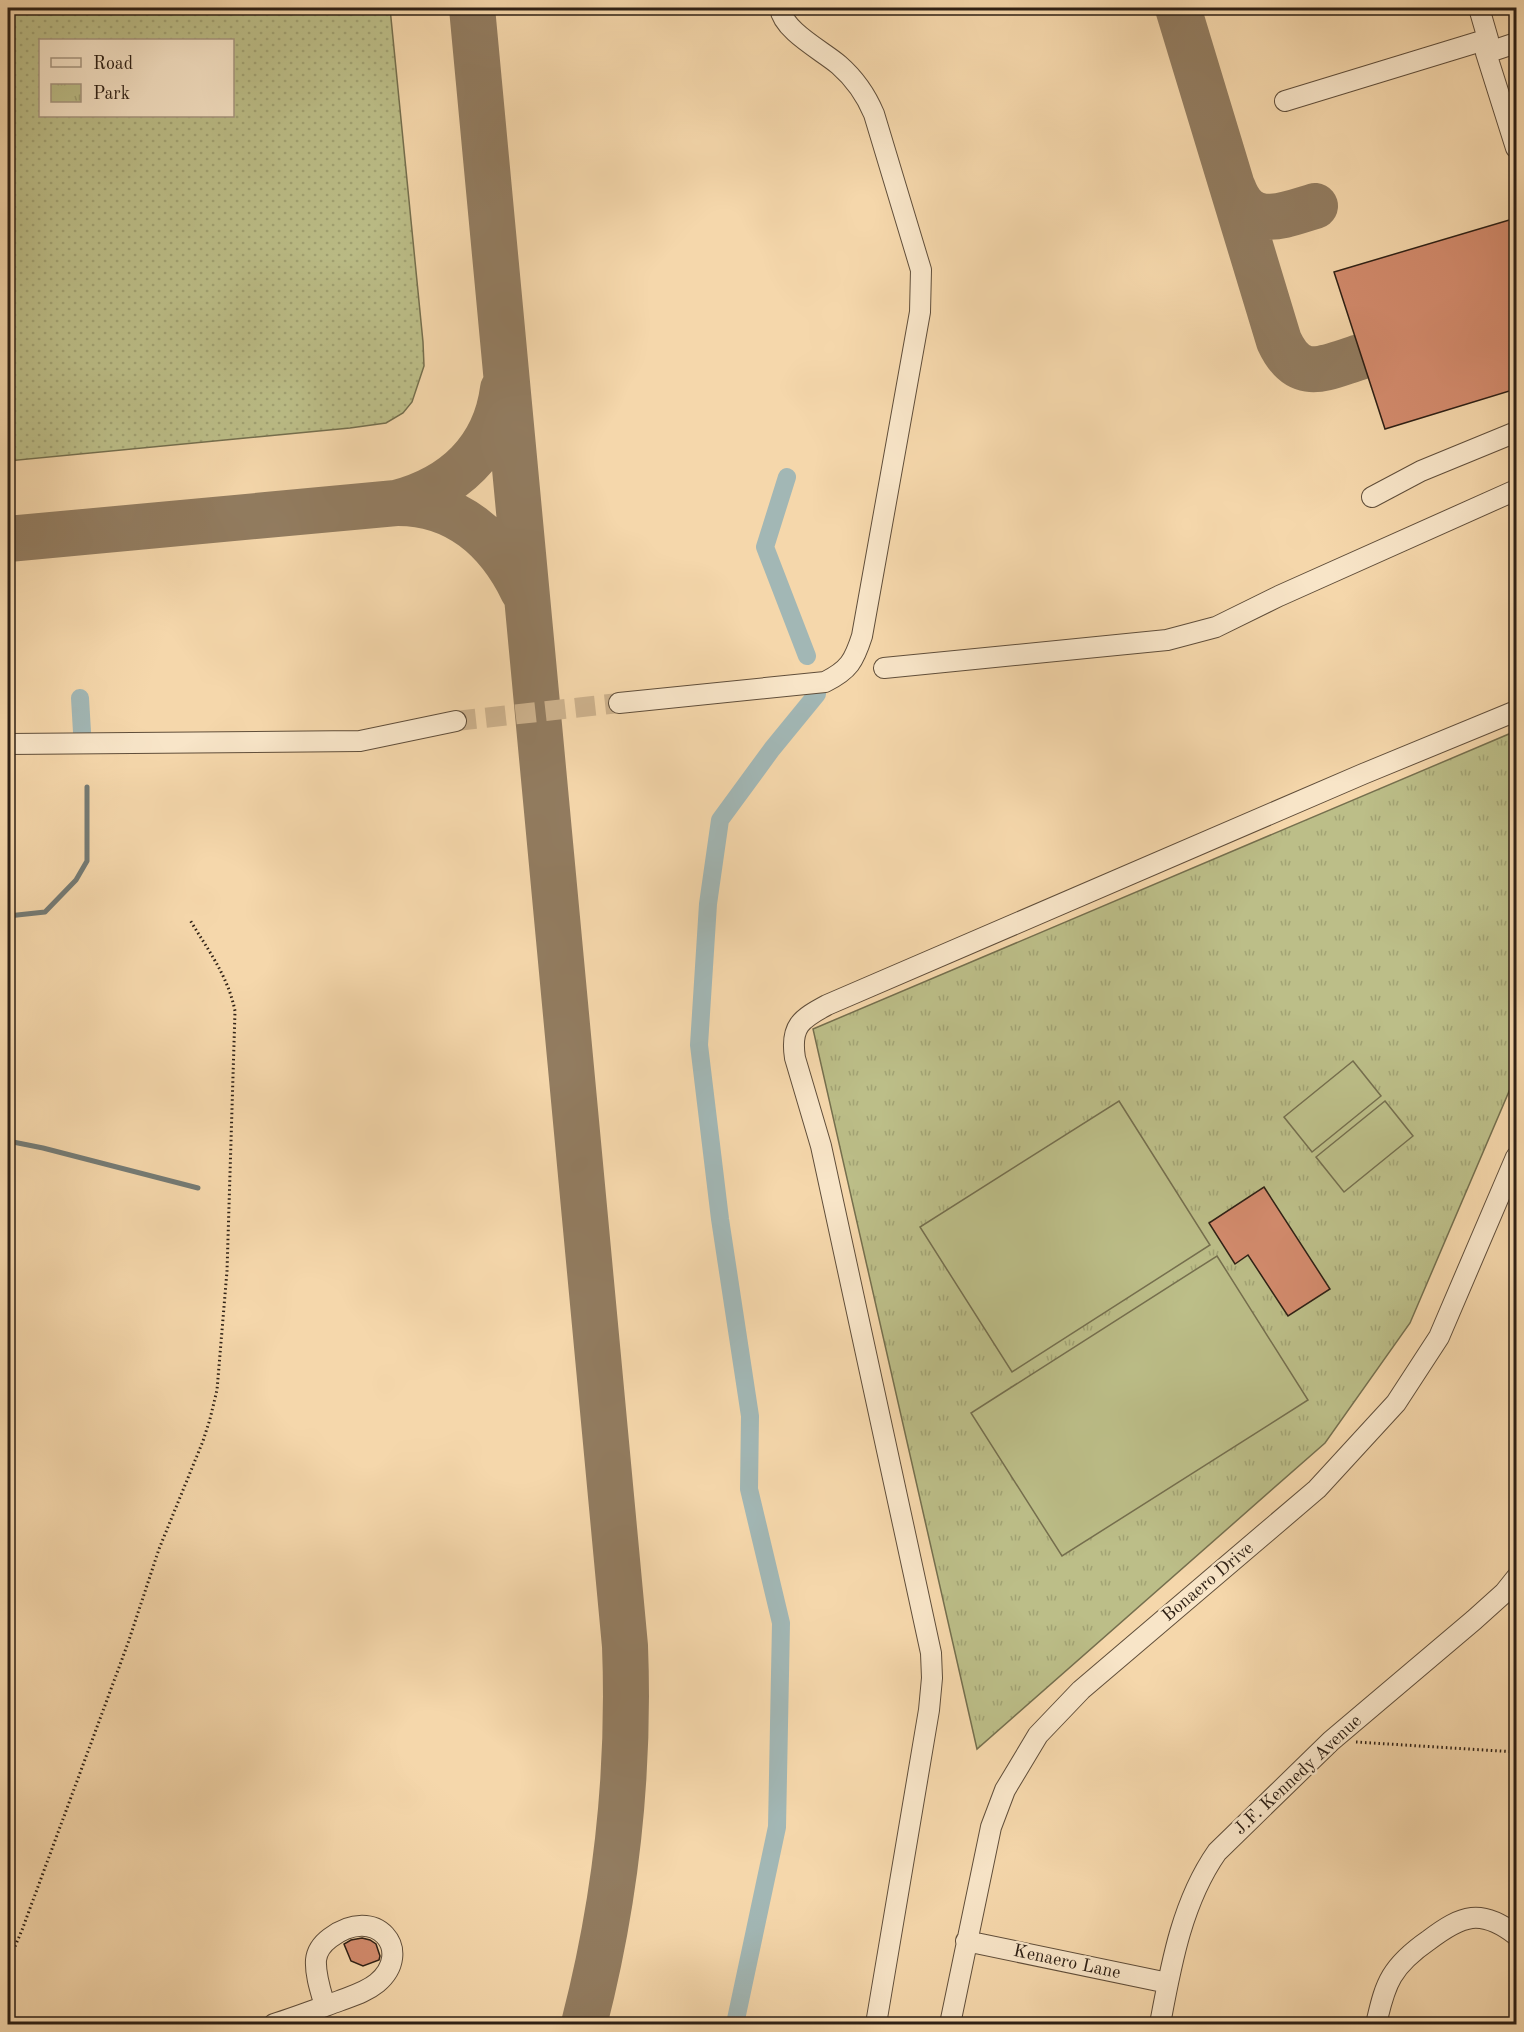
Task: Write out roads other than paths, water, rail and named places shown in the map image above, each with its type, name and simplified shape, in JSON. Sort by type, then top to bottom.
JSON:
[{"type":"street","points":[[619,703],[825,682],[842,674],[852,662],[862,636],[920,312],[921,270],[874,114],[867,98],[840,65],[801,37],[788,24],[780,8]]},
{"type":"street","points":[[1479,8],[1487,46],[1516,148]]},
{"type":"street","points":[[1285,101],[1487,46],[1516,43]]},
{"type":"street","points":[[1372,497],[1421,471],[1516,432]]},
{"type":"street","points":[[884,668],[1167,640],[1216,627],[1279,596],[1516,490]]},
{"type":"street","points":[[876,2025],[929,1710],[932,1678],[931,1653],[820,1146],[795,1058],[793,1043],[795,1031],[808,1015],[827,1005],[1384,765],[1516,711]]},
{"type":"street","points":[[8,744],[360,741],[456,722]]},
{"type":"street","name":"Bonaero Drive","points":[[950,2025],[994,1816],[1010,1780],[1038,1735],[1081,1690],[1317,1489],[1396,1403],[1439,1337],[1516,1157]]},
{"type":"street","name":"J.F. Kennedy Avenue","points":[[1160,2025],[1186,1914],[1205,1869],[1234,1834],[1331,1741],[1474,1620],[1504,1593],[1516,1578]]},
{"type":"street","points":[[1376,2025],[1380,2005],[1393,1975],[1410,1956],[1450,1924],[1463,1918],[1491,1919],[1516,1935]]},
{"type":"street","points":[[274,2025],[325,2006],[370,1988],[387,1972],[391,1961],[391,1948],[380,1930],[371,1925],[348,1927],[323,1943],[316,1969],[325,2006]]},
{"type":"street","name":"Kenaero Lane","points":[[966,1941],[1168,1983]]},
{"type":"waterway","points":[[787,477],[765,547],[807,656]]},
{"type":"waterway","points":[[735,2024],[777,1827],[781,1623],[749,1489],[750,1416],[720,1219],[699,1045],[708,904],[720,820],[772,749],[817,694]]},
{"type":"waterway","points":[[80,698],[82,732]]},
{"type":"waterway","points":[[8,916],[45,912],[76,880],[87,861],[87,787]]},
{"type":"waterway","points":[[8,1141],[198,1188]]},
{"type":"tunnel","points":[[456,721],[619,703]]}]
